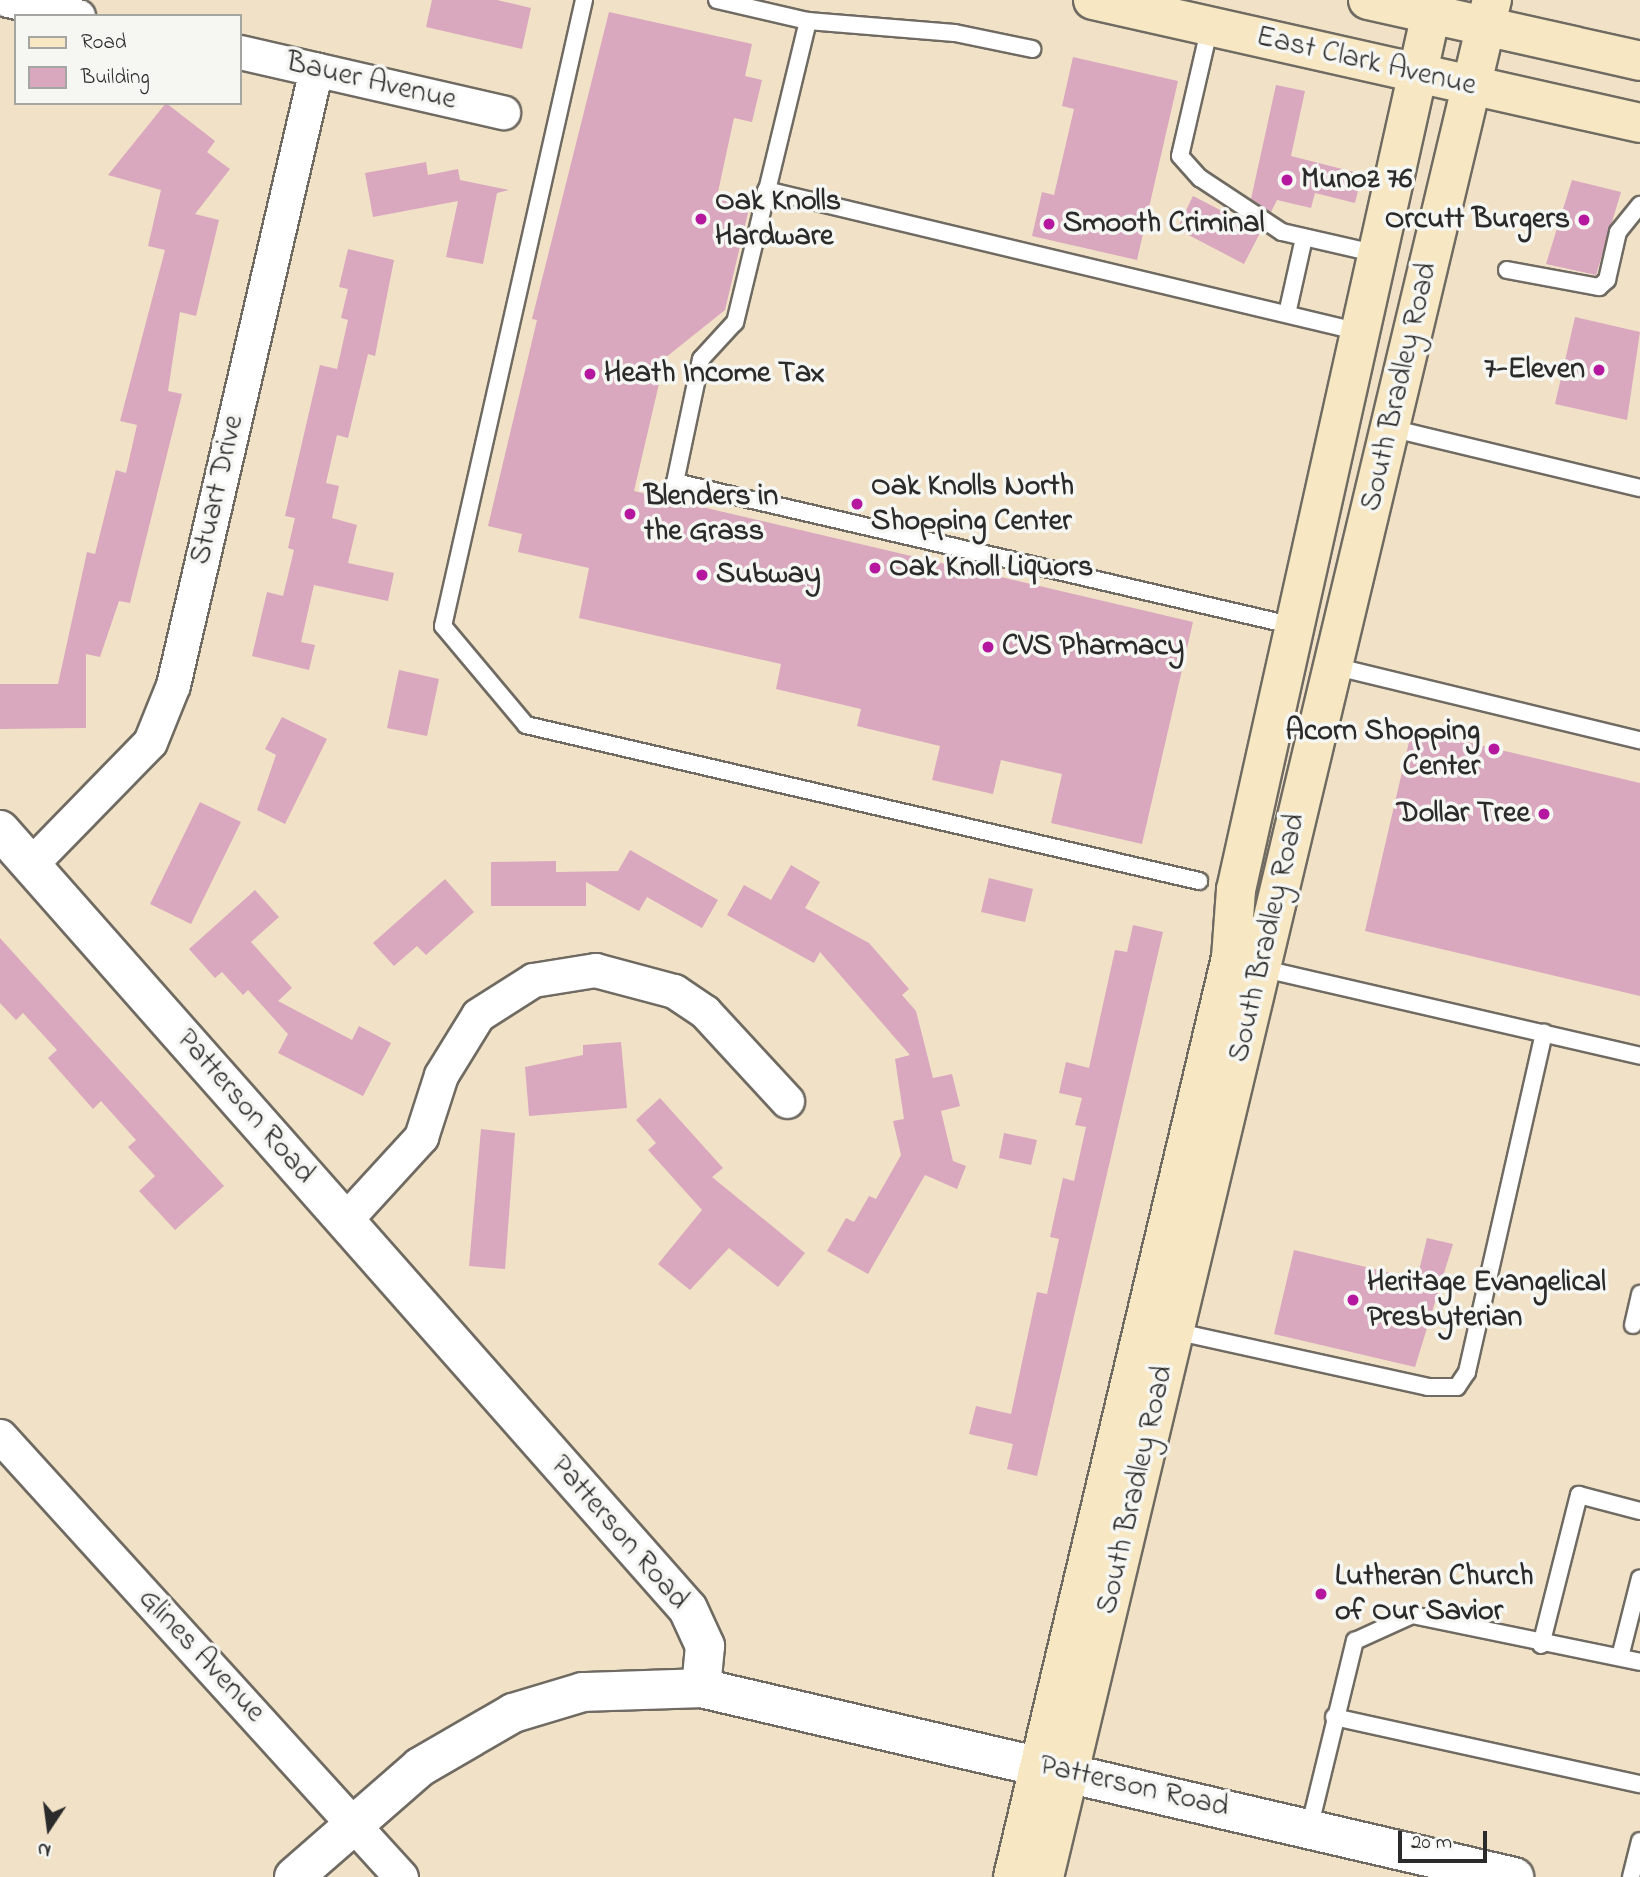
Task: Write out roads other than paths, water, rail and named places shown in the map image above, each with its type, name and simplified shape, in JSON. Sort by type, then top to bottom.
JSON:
[{"type":"main road","name":"East Clark Avenue","points":[[1093,0],[1640,123]]},
{"type":"main road","name":"East Clark Avenue","points":[[1368,0],[1489,13],[1640,61]]},
{"type":"main road","name":"South Bradley Road","points":[[1013,1877],[1054,1768],[1174,1331],[1246,963],[1244,851],[1433,6]]},
{"type":"main road","name":"South Bradley Road","points":[[1044,1877],[1054,1768],[1246,963],[1333,666],[1489,13]]},
{"type":"main road","points":[[1244,851],[1277,809],[1303,698],[1333,666],[1326,658],[1323,623],[1348,502],[1334,449]]},
{"type":"street","points":[[8,0],[69,14]]},
{"type":"street","name":"Bauer Avenue","points":[[242,52],[503,112]]},
{"type":"street","name":"Stuart Drive","points":[[31,863],[149,742],[173,685],[316,69]]},
{"type":"street","name":"Patterson Road","points":[[0,830],[688,1609],[705,1646],[701,1689],[1054,1768],[1309,1829],[1447,1869],[1514,1877]]},
{"type":"street","points":[[345,1220],[421,1137],[441,1075],[478,1015],[533,981],[595,970],[674,991],[705,1012],[787,1101]]},
{"type":"street","name":"Glines Avenue","points":[[0,1436],[354,1822],[401,1877]]},
{"type":"street","points":[[294,1877],[354,1822],[420,1768],[513,1713],[583,1692],[701,1689]]},
{"type":"lane","points":[[584,0],[443,626],[526,725],[1199,881]]},
{"type":"lane","points":[[717,0],[808,21],[955,33],[1031,49]]},
{"type":"lane","points":[[808,21],[735,323],[701,359],[675,482],[1295,626]]},
{"type":"lane","points":[[1210,26],[1180,156],[1200,178],[1282,232],[1378,254]]},
{"type":"lane","points":[[766,190],[1360,332]]},
{"type":"lane","points":[[1507,270],[1599,288],[1607,280],[1618,232],[1640,205]]},
{"type":"lane","points":[[1287,314],[1304,238]]},
{"type":"lane","points":[[1390,428],[1640,488]]},
{"type":"lane","points":[[1333,666],[1640,740]]},
{"type":"lane","points":[[1246,963],[1640,1056]]},
{"type":"lane","points":[[1174,1331],[1428,1387],[1457,1387],[1466,1373],[1544,1033]]},
{"type":"lane","points":[[1633,1325],[1640,1294]]},
{"type":"lane","points":[[1541,1645],[1579,1494],[1640,1511]]},
{"type":"lane","points":[[1620,1657],[1640,1578]]},
{"type":"lane","points":[[1309,1829],[1334,1717],[1355,1641],[1412,1615],[1541,1645],[1640,1662]]},
{"type":"lane","points":[[1334,1717],[1640,1784]]},
{"type":"lane","points":[[1631,1877],[1640,1841]]},
{"type":"place","name":"Munoz 76","points":[[1287,180]]},
{"type":"place","name":"Oak Knolls Hardware","points":[[701,219]]},
{"type":"place","name":"Orcutt Burgers","points":[[1584,220]]},
{"type":"place","name":"Smooth Criminal","points":[[1049,224]]},
{"type":"place","name":"7-Eleven","points":[[1599,370]]},
{"type":"place","name":"Heath Income Tax","points":[[590,374]]},
{"type":"place","name":"Oak Knolls North Shopping Center","points":[[857,504]]},
{"type":"place","name":"Blenders in the Grass","points":[[630,514]]},
{"type":"place","name":"Oak Knoll Liquors","points":[[875,568]]},
{"type":"place","name":"Subway","points":[[702,575]]},
{"type":"place","name":"CVS Pharmacy","points":[[988,647]]},
{"type":"place","name":"Acorn Shopping Center","points":[[1494,749]]},
{"type":"place","name":"Dollar Tree","points":[[1544,814]]},
{"type":"place","name":"Heritage Evangelical Presbyterian","points":[[1353,1300]]},
{"type":"place","name":"Lutheran Church of Our Savior","points":[[1321,1594]]}]
